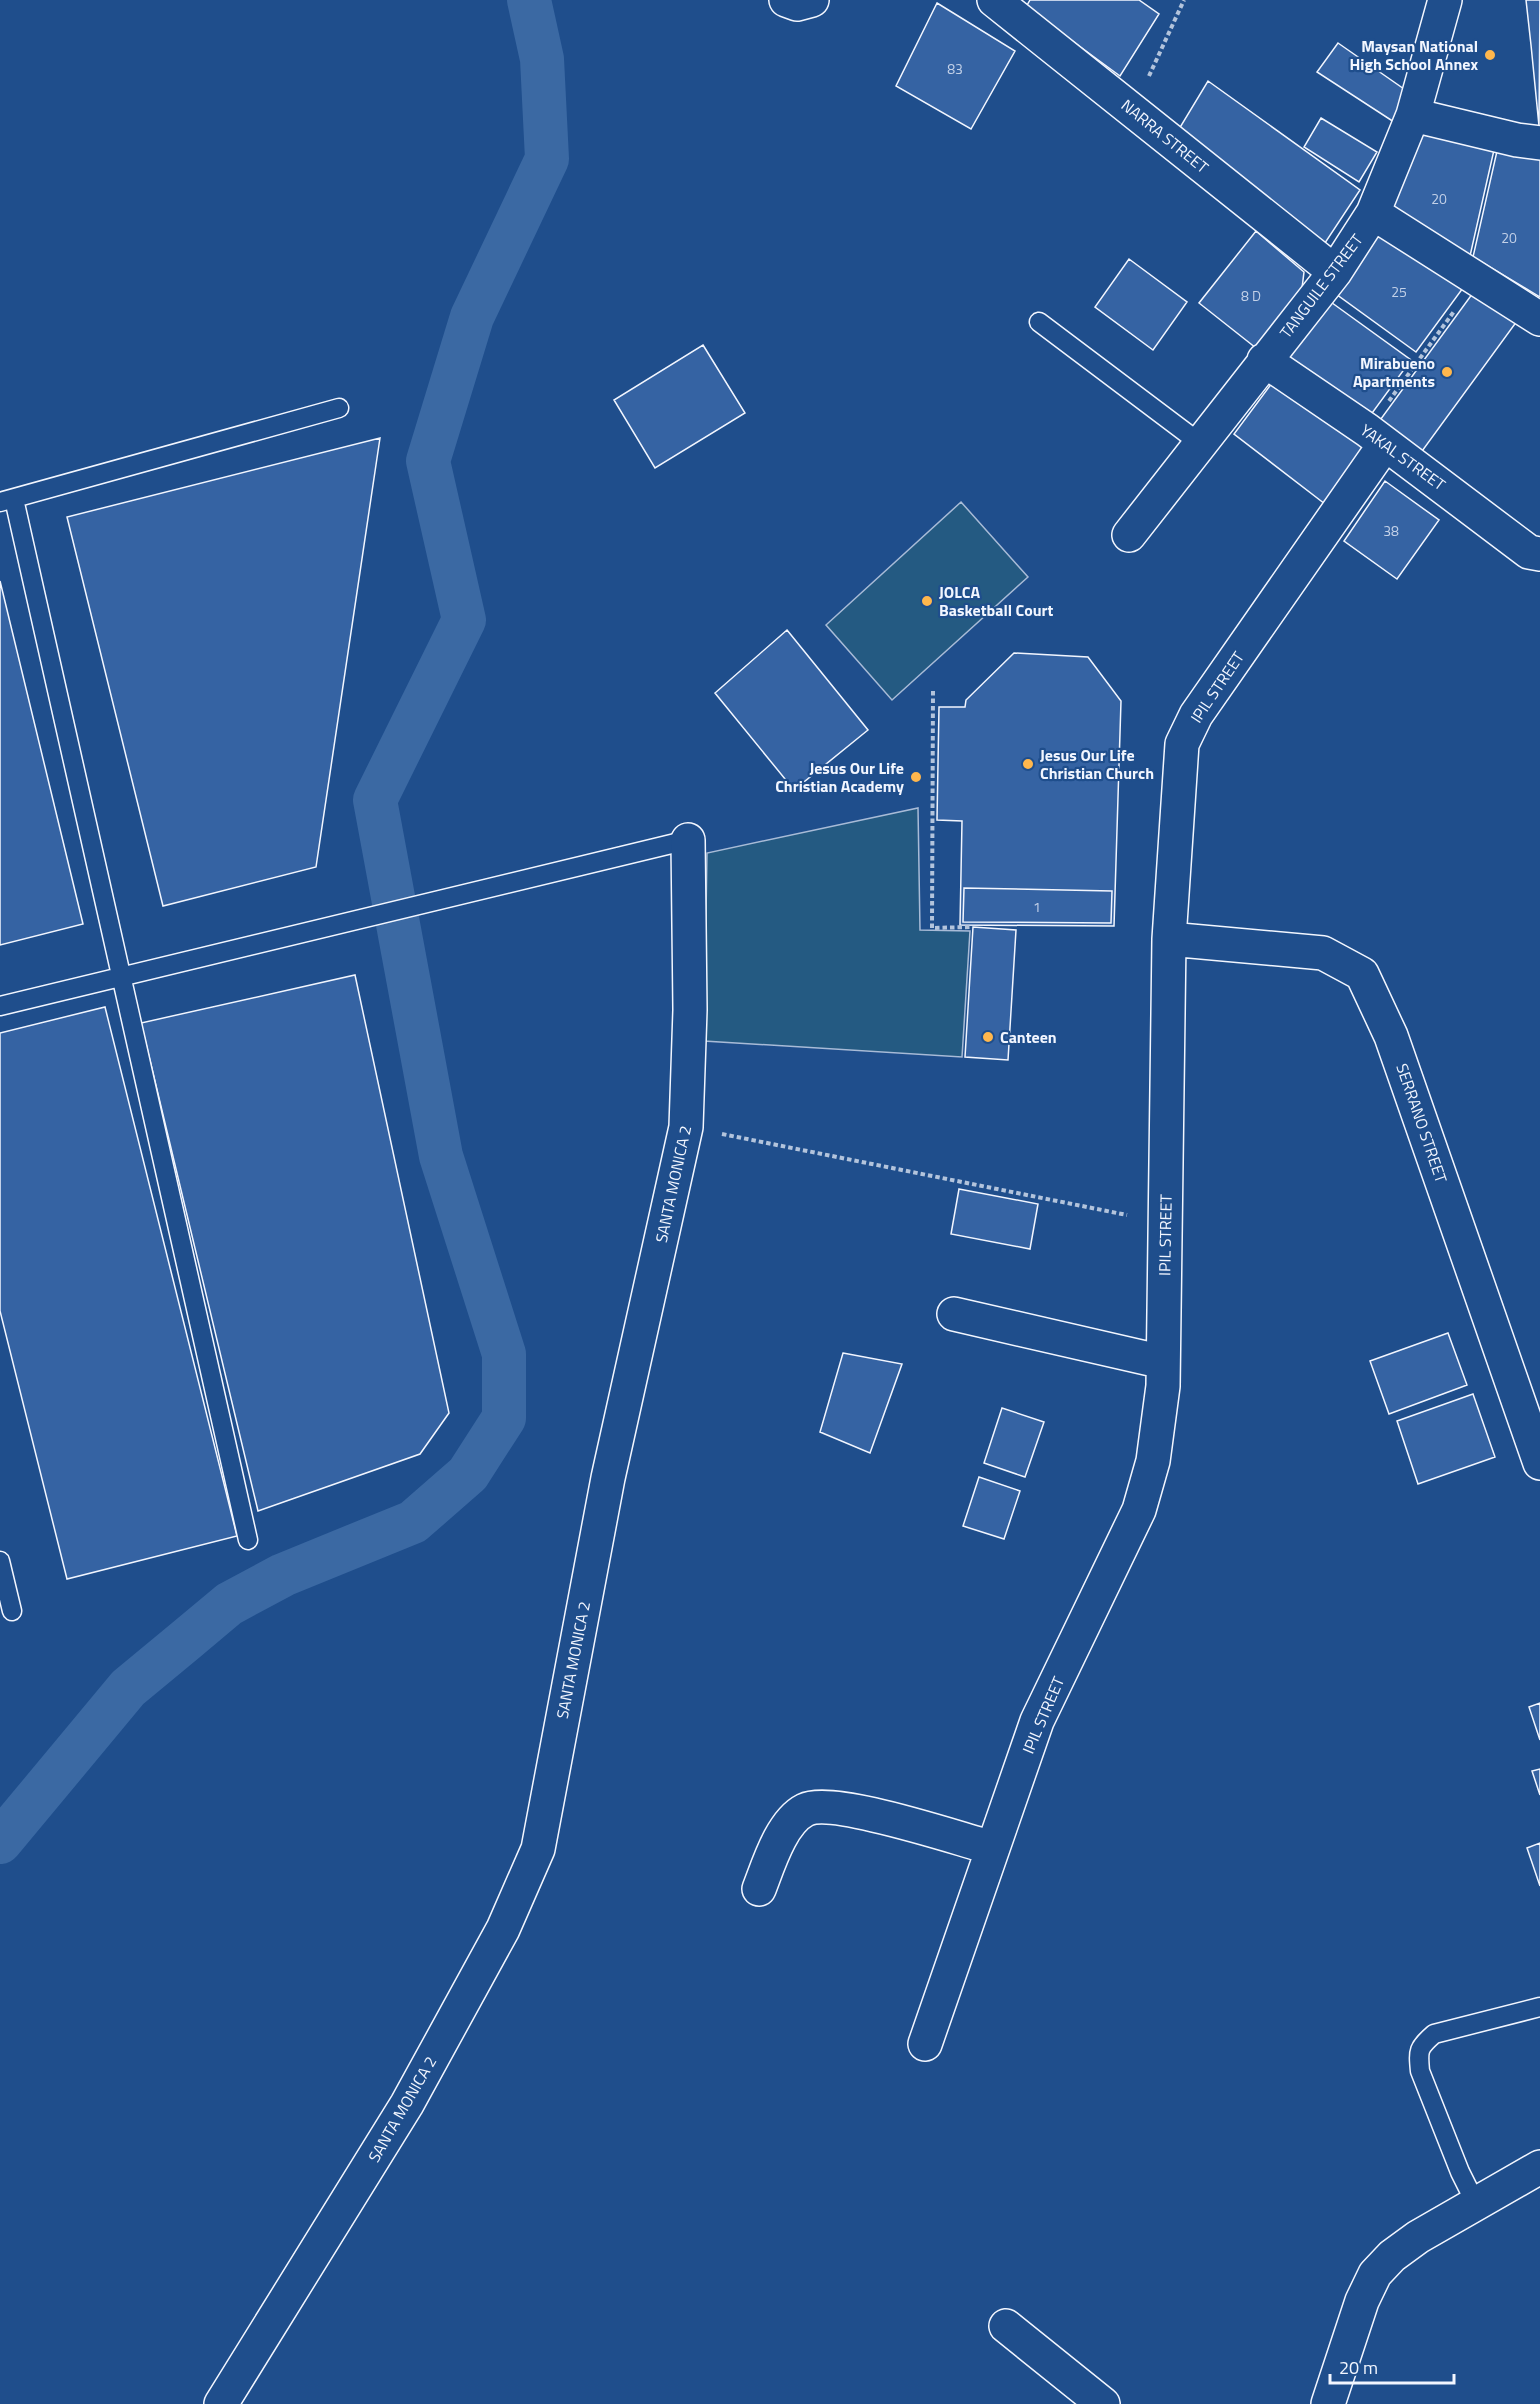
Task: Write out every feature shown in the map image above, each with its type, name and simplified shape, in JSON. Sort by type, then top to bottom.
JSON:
[{"type":"street","points":[[786,0],[796,4],[812,0]]},
{"type":"street","name":"NARRA STREET","points":[[994,0],[1335,272]]},
{"type":"street","name":"TANGUILE STREET","points":[[1129,535],[1335,272],[1373,213],[1413,115],[1445,0]]},
{"type":"street","points":[[1413,115],[1540,144]]},
{"type":"street","points":[[1373,213],[1540,320]]},
{"type":"street","name":"YAKAL STREET","points":[[1264,360],[1385,444],[1529,552],[1540,554]]},
{"type":"street","name":"IPIL STREET","points":[[925,2044],[1037,1721],[1139,1510],[1153,1461],[1163,1386],[1168,939],[1182,744],[1196,715],[1385,444]]},
{"type":"street","name":"SANTA MONICA 2","points":[[221,2404],[407,2104],[503,1929],[538,1849],[608,1478],[686,1127],[690,1010],[688,840]]},
{"type":"street","name":"SERRANO STREET","points":[[1168,939],[1323,953],[1362,975],[1390,1036],[1540,1463]]},
{"type":"street","points":[[954,1314],[1162,1362]]},
{"type":"street","points":[[759,1889],[777,1843],[803,1811],[814,1808],[854,1810],[993,1848]]},
{"type":"street","points":[[1328,2404],[1362,2301],[1375,2274],[1392,2256],[1418,2237],[1540,2167]]},
{"type":"street","points":[[1006,2326],[1102,2404]]},
{"type":"lane","points":[[1039,322],[1200,444]]},
{"type":"lane","points":[[248,1540],[121,977],[7,501],[339,408]]},
{"type":"lane","points":[[0,1006],[688,840]]},
{"type":"lane","points":[[0,1561],[12,1611]]},
{"type":"lane","points":[[1476,2204],[1460,2172],[1420,2071],[1418,2055],[1421,2045],[1434,2034],[1540,2007]]},
{"type":"path","points":[[1146,83],[1184,0]]},
{"type":"path","points":[[1386,405],[1460,304]]},
{"type":"path","points":[[933,691],[932,928],[970,927]]},
{"type":"path","points":[[686,1127],[1165,1222]]},
{"type":"shaded area","name":"JOLCA Basketball Court","points":[[961,502],[1028,577],[892,700],[826,625]]},
{"type":"shaded area","points":[[918,808],[920,930],[970,931],[962,1057],[704,1041],[707,853]]},
{"type":"building","points":[[1030,0],[1139,0],[1159,14],[1120,76],[1026,7]]},
{"type":"building","points":[[1526,0],[1540,0],[1539,126],[1531,45]]},
{"type":"building","points":[[937,3],[1015,51],[971,129],[896,86]]},
{"type":"building","points":[[1338,43],[1404,89],[1394,122],[1317,72]]},
{"type":"building","points":[[1208,81],[1360,190],[1325,243],[1179,129]]},
{"type":"building","points":[[1321,118],[1377,152],[1359,182],[1304,147]]},
{"type":"building","points":[[1426,130],[1494,150],[1470,256],[1393,208],[1416,136]]},
{"type":"building","points":[[1497,151],[1540,159],[1540,297],[1473,257]]},
{"type":"building","points":[[1382,229],[1463,288],[1416,352],[1336,294]]},
{"type":"building","points":[[1256,231],[1304,272],[1302,288],[1256,348],[1199,303]]},
{"type":"building","points":[[1129,259],[1187,302],[1153,350],[1095,307]]},
{"type":"building","name":"Mirabueno Apartments","points":[[1478,286],[1520,317],[1417,458],[1375,427]]},
{"type":"building","points":[[1328,300],[1411,360],[1367,420],[1284,360]]},
{"type":"building","points":[[703,345],[745,413],[655,468],[614,400]]},
{"type":"building","points":[[1275,379],[1366,449],[1325,504],[1234,434]]},
{"type":"building","points":[[380,438],[316,867],[163,906],[67,517]]},
{"type":"building","points":[[1385,481],[1439,520],[1397,579],[1344,541]]},
{"type":"building","points":[[0,581],[83,924],[0,945]]},
{"type":"building","points":[[787,630],[868,730],[794,790],[715,693]]},
{"type":"building","name":"Jesus Our Life Christian Church","points":[[1014,653],[1088,657],[1121,701],[1114,926],[960,925],[962,821],[937,820],[939,707],[965,707],[966,700]]},
{"type":"building","points":[[964,888],[1112,891],[1111,923],[963,922]]},
{"type":"building","points":[[973,927],[1016,930],[1008,1060],[965,1057]]},
{"type":"building","points":[[355,975],[449,1413],[420,1454],[258,1511],[141,1023]]},
{"type":"building","points":[[105,1007],[237,1536],[67,1579],[0,1311],[0,1033]]},
{"type":"building","points":[[959,1189],[1038,1204],[1030,1249],[951,1234]]},
{"type":"building","points":[[1448,1333],[1467,1385],[1389,1414],[1370,1361]]},
{"type":"building","points":[[843,1353],[902,1364],[870,1453],[820,1432]]},
{"type":"building","points":[[1473,1394],[1495,1457],[1418,1484],[1397,1421]]},
{"type":"building","points":[[1002,1408],[1044,1422],[1025,1477],[984,1463]]},
{"type":"building","points":[[979,1477],[1020,1491],[1004,1539],[963,1526]]},
{"type":"building","points":[[1540,1703],[1540,1740],[1529,1707]]},
{"type":"building","points":[[1540,1769],[1540,1795],[1532,1771]]},
{"type":"building","points":[[1540,1843],[1540,1886],[1527,1848]]},
{"type":"waterway","points":[[0,1842],[128,1688],[229,1604],[283,1575],[413,1522],[468,1474],[504,1418],[504,1354],[441,1156],[375,800],[464,620],[428,461],[472,317],[547,159],[542,59],[529,0]]},
{"type":"place","name":"Maysan National High School Annex","points":[[1490,55]]},
{"type":"place","name":"Mirabueno Apartments","points":[[1447,372]]},
{"type":"place","name":"JOLCA Basketball Court","points":[[927,601]]},
{"type":"place","name":"Jesus Our Life Christian Church","points":[[1028,764]]},
{"type":"place","name":"Jesus Our Life Christian Academy","points":[[916,777]]},
{"type":"place","name":"Canteen","points":[[988,1037]]}]
